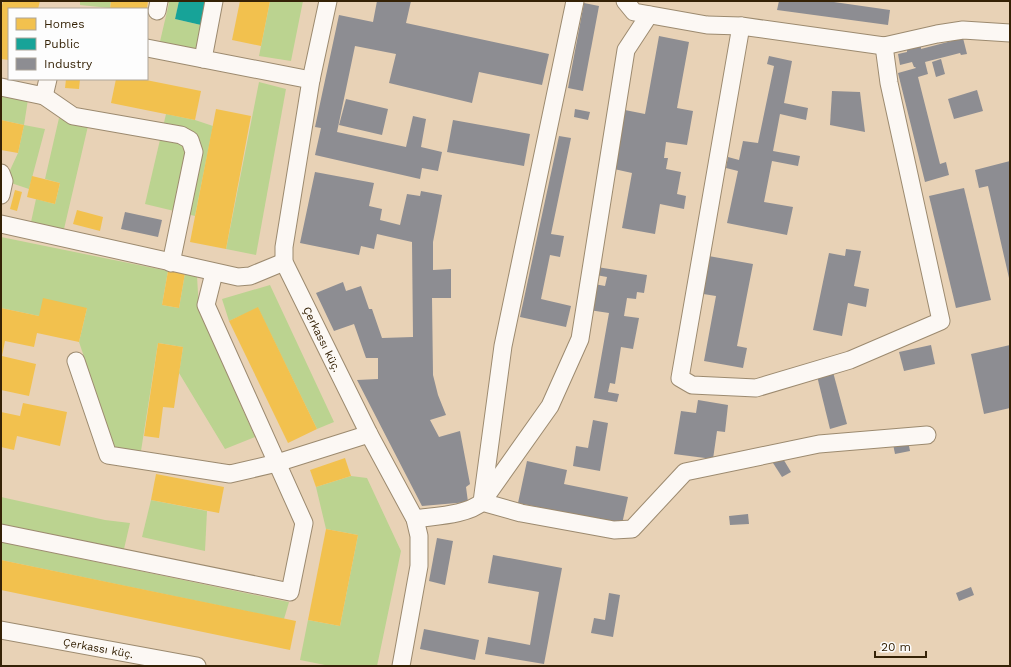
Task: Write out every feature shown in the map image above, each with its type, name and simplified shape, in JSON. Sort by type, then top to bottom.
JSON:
[{"type":"street","points":[[203,59],[214,1]]},
{"type":"street","name":"Çerkassı küç.","points":[[328,1],[311,80],[284,247],[284,262],[368,434],[415,519],[419,536],[419,566],[401,666]]},
{"type":"street","points":[[482,502],[503,346],[575,1]]},
{"type":"street","points":[[625,1],[634,12],[648,15],[707,25],[741,26],[884,46],[936,34],[963,30],[975,30],[1009,38]]},
{"type":"street","points":[[415,519],[466,510],[476,507],[482,502],[550,406],[580,339],[626,50],[648,15]]},
{"type":"street","points":[[741,26],[680,378],[692,385],[756,388],[850,360],[941,321],[889,83],[884,46]]},
{"type":"street","points":[[148,48],[311,80]]},
{"type":"street","points":[[44,96],[48,80]]},
{"type":"street","points":[[1,87],[44,96],[73,116],[181,135],[190,140],[194,152],[171,263]]},
{"type":"street","points":[[1,173],[4,181],[1,195]]},
{"type":"street","points":[[1,224],[214,273],[238,277],[284,262]]},
{"type":"street","points":[[1,533],[290,592],[304,523],[206,305],[214,273]]},
{"type":"street","points":[[76,361],[108,455],[230,474],[277,463],[368,434]]},
{"type":"street","points":[[482,502],[521,513],[614,530],[632,529],[685,472],[820,444],[927,435]]},
{"type":"street","name":"Çerkassı küç.","points":[[1,630],[122,659],[196,666]]},
{"type":"green space","points":[[80,1],[111,1],[110,8],[80,5]]},
{"type":"green space","points":[[165,1],[179,1],[175,19],[201,25],[195,57],[158,50],[169,3]]},
{"type":"green space","points":[[270,1],[303,1],[291,61],[259,56]]},
{"type":"green space","points":[[259,82],[286,89],[256,255],[226,249]]},
{"type":"green space","points":[[1,87],[29,93],[24,125],[1,120]]},
{"type":"green space","points":[[166,114],[195,120],[213,126],[195,216],[145,204]]},
{"type":"green space","points":[[59,118],[88,126],[64,229],[31,222],[36,199],[55,204],[60,183],[45,179]]},
{"type":"green space","points":[[24,125],[45,129],[29,189],[5,181],[18,153]]},
{"type":"green space","points":[[1,237],[168,271],[162,305],[179,308],[185,273],[197,276],[199,310],[255,437],[225,449],[179,373],[183,347],[158,343],[141,451],[115,448],[79,342],[87,308],[39,316],[1,308]]},
{"type":"green space","points":[[270,285],[334,422],[317,429],[258,308],[229,321],[222,299]]},
{"type":"green space","points":[[351,476],[367,478],[401,551],[377,666],[330,666],[300,660],[308,620],[340,626],[358,535],[326,529],[316,487]]},
{"type":"green space","points":[[1,497],[105,520],[130,523],[124,549],[1,524]]},
{"type":"green space","points":[[151,500],[207,511],[205,551],[142,537]]},
{"type":"green space","points":[[1,542],[289,602],[284,619],[1,560]]},
{"type":"building: Homes","points":[[3,1],[40,1],[38,8],[8,8],[8,60],[1,59],[1,10]]},
{"type":"building: Homes","points":[[111,1],[148,1],[147,8],[110,8]]},
{"type":"building: Homes","points":[[240,1],[270,1],[261,46],[232,40]]},
{"type":"building: Homes","points":[[66,80],[80,80],[79,89],[65,88]]},
{"type":"building: Homes","points":[[116,80],[146,80],[201,91],[195,120],[111,103]]},
{"type":"building: Homes","points":[[216,109],[251,116],[226,249],[190,242]]},
{"type":"building: Homes","points":[[1,120],[24,125],[18,153],[1,150]]},
{"type":"building: Homes","points":[[32,176],[60,183],[55,204],[27,197]]},
{"type":"building: Homes","points":[[15,190],[22,192],[17,211],[10,209]]},
{"type":"building: Homes","points":[[77,210],[103,217],[100,231],[73,224]]},
{"type":"building: Homes","points":[[168,271],[185,273],[179,308],[162,305]]},
{"type":"building: Homes","points":[[43,298],[87,308],[79,342],[37,333],[34,347],[5,341],[2,356],[36,364],[29,396],[1,390],[1,308],[39,316]]},
{"type":"building: Homes","points":[[258,307],[317,429],[288,443],[229,321]]},
{"type":"building: Homes","points":[[158,343],[183,347],[174,408],[163,407],[159,438],[144,436]]},
{"type":"building: Homes","points":[[23,403],[67,412],[60,446],[17,436],[14,450],[1,447],[1,412],[20,416]]},
{"type":"building: Homes","points":[[345,458],[351,476],[316,487],[310,470]]},
{"type":"building: Homes","points":[[156,474],[224,487],[219,513],[151,500]]},
{"type":"building: Homes","points":[[326,529],[358,535],[340,626],[308,620]]},
{"type":"building: Homes","points":[[1,560],[296,621],[290,650],[1,590]]},
{"type":"building: Public","points":[[179,1],[206,1],[201,25],[175,19]]},
{"type":"building: Industry","points":[[377,1],[411,1],[406,23],[549,54],[542,85],[479,72],[472,103],[389,83],[396,54],[355,46],[337,132],[406,147],[413,116],[426,119],[421,147],[442,152],[438,171],[422,168],[420,179],[315,155],[321,128],[315,127],[339,15],[373,22]]},
{"type":"building: Industry","points":[[779,1],[827,1],[890,10],[888,25],[777,10]]},
{"type":"building: Industry","points":[[584,3],[599,6],[583,91],[568,88]]},
{"type":"building: Industry","points":[[659,36],[689,42],[677,108],[693,111],[687,145],[666,142],[664,158],[668,158],[666,169],[681,172],[677,194],[686,196],[684,209],[660,204],[655,234],[622,228],[632,173],[614,169],[625,110],[645,114]]},
{"type":"building: Industry","points":[[963,38],[967,54],[961,55],[960,53],[925,62],[928,74],[918,77],[940,164],[946,162],[949,175],[925,182],[898,73],[916,68],[912,62],[900,65],[898,54],[907,52],[907,49],[921,45],[921,49]]},
{"type":"building: Industry","points":[[769,56],[792,61],[784,103],[808,108],[806,120],[780,114],[773,151],[800,156],[798,166],[772,161],[764,202],[793,207],[787,235],[727,223],[738,171],[726,168],[728,157],[739,160],[743,141],[758,143],[774,66],[767,64]]},
{"type":"building: Industry","points":[[941,59],[945,74],[936,77],[932,62]]},
{"type":"building: Industry","points":[[977,90],[983,111],[954,119],[948,99]]},
{"type":"building: Industry","points":[[832,91],[860,92],[865,132],[830,125]]},
{"type":"building: Industry","points":[[346,99],[388,109],[382,135],[339,125]]},
{"type":"building: Industry","points":[[575,109],[590,112],[588,120],[574,117]]},
{"type":"building: Industry","points":[[453,120],[530,134],[524,166],[447,152]]},
{"type":"building: Industry","points":[[559,136],[571,138],[551,234],[564,236],[560,257],[550,255],[541,299],[571,306],[566,327],[520,317]]},
{"type":"building: Industry","points":[[1010,161],[1009,278],[988,186],[979,188],[975,170]]},
{"type":"building: Industry","points":[[315,172],[374,183],[369,206],[382,209],[380,220],[400,225],[407,194],[420,196],[421,191],[442,195],[433,242],[433,270],[451,269],[451,298],[432,298],[433,375],[438,395],[446,415],[430,420],[439,437],[460,431],[470,484],[466,487],[468,502],[422,506],[357,380],[378,379],[378,358],[366,358],[354,324],[334,331],[316,293],[343,282],[346,291],[361,286],[369,309],[372,309],[382,338],[413,337],[412,242],[377,234],[374,249],[361,246],[359,255],[300,243]]},
{"type":"building: Industry","points":[[964,188],[991,300],[956,308],[929,196]]},
{"type":"building: Industry","points":[[125,212],[162,220],[158,237],[121,229]]},
{"type":"building: Industry","points":[[846,249],[861,251],[854,286],[869,289],[866,307],[848,303],[842,336],[813,330],[829,253],[845,256]]},
{"type":"building: Industry","points":[[703,255],[753,264],[737,346],[747,348],[743,368],[704,361],[716,296],[697,293]]},
{"type":"building: Industry","points":[[597,267],[647,275],[644,293],[637,292],[636,299],[627,298],[624,316],[639,318],[633,349],[621,347],[615,384],[610,383],[608,392],[619,394],[617,402],[594,398],[609,313],[589,310],[594,284],[605,286],[607,277],[596,275]]},
{"type":"building: Industry","points":[[931,345],[935,364],[904,371],[899,352]]},
{"type":"building: Industry","points":[[1010,345],[1010,408],[984,414],[971,354]]},
{"type":"building: Industry","points":[[833,372],[847,424],[830,429],[817,376]]},
{"type":"building: Industry","points":[[698,400],[728,405],[725,432],[717,431],[713,459],[674,454],[681,411],[696,413]]},
{"type":"building: Industry","points":[[593,420],[608,423],[600,471],[573,466],[576,446],[588,448]]},
{"type":"building: Industry","points":[[908,441],[910,451],[895,454],[893,444]]},
{"type":"building: Industry","points":[[782,457],[791,472],[782,477],[773,463]]},
{"type":"building: Industry","points":[[527,461],[567,470],[564,484],[628,497],[622,524],[518,503]]},
{"type":"building: Industry","points":[[748,514],[749,524],[730,525],[729,516]]},
{"type":"building: Industry","points":[[437,538],[453,541],[445,585],[429,581]]},
{"type":"building: Industry","points":[[493,555],[562,568],[544,664],[485,654],[488,637],[530,645],[539,592],[488,583]]},
{"type":"building: Industry","points":[[971,587],[974,595],[959,601],[956,593]]},
{"type":"building: Industry","points":[[609,593],[620,595],[613,637],[591,633],[594,618],[605,620]]},
{"type":"building: Industry","points":[[424,629],[479,640],[475,660],[420,649]]}]
